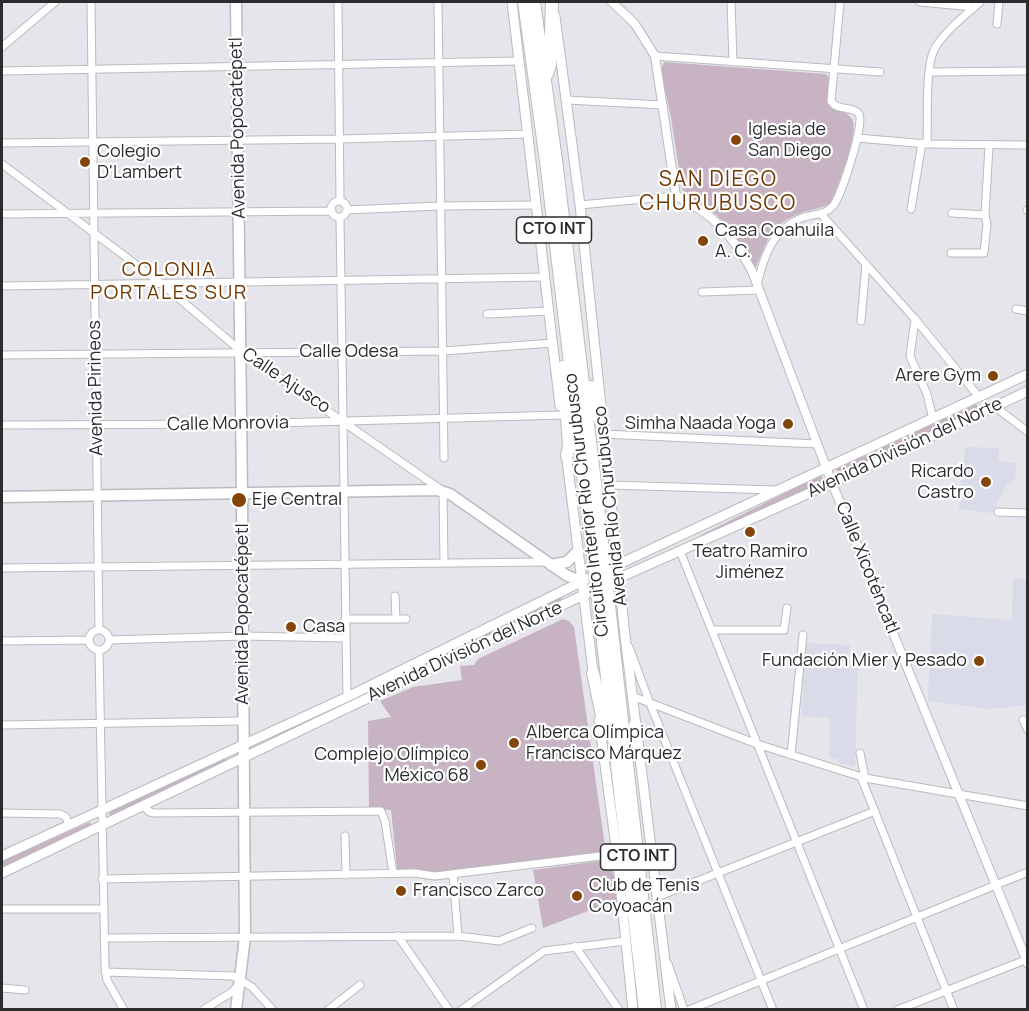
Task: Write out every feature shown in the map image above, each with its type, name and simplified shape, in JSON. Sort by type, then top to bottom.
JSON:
[{"type":"highway","points":[[514,2],[525,60],[540,82],[550,65],[553,2]]},
{"type":"highway","name":"Circuito Interior Río Churubusco","points":[[524,2],[540,82],[575,321],[592,507]]},
{"type":"highway","name":"Circuito Interior Río Churubusco","points":[[534,2],[561,285],[636,842],[655,1010]]},
{"type":"highway","points":[[561,285],[557,317],[569,445],[567,456]]},
{"type":"highway","points":[[575,321],[584,339],[592,397],[603,430]]},
{"type":"highway","name":"Circuito Interior Río Churubusco","points":[[608,641],[619,785],[645,1010]]},
{"type":"highway","points":[[593,673],[601,705],[610,769],[619,785]]},
{"type":"highway","points":[[635,724],[631,742],[641,825],[636,842]]},
{"type":"main road","name":"Avenida Popocatépetl","points":[[236,2],[243,494],[245,937],[236,1010]]},
{"type":"main road","name":"Avenida Río Churubusco","points":[[514,2],[519,61],[583,596],[617,854],[633,1010]]},
{"type":"main road","name":"Avenida Río Churubusco","points":[[553,2],[580,205],[619,578],[620,615],[625,636],[670,1010]]},
{"type":"main road","name":"Avenida División del Norte","points":[[2,856],[291,723],[582,582],[1028,374]]},
{"type":"main road","name":"Avenida División del Norte","points":[[2,873],[619,578],[832,483],[1028,391]]},
{"type":"main road","points":[[2,497],[443,491]]},
{"type":"main road","name":"Calle Ajusco","points":[[443,491],[568,577],[582,582]]},
{"type":"main road","points":[[549,563],[571,560],[578,554],[586,560],[608,552],[615,546]]},
{"type":"main road","points":[[585,612],[597,618],[620,615]]},
{"type":"main road","points":[[587,628],[597,618]]},
{"type":"main road","points":[[267,747],[261,744],[261,740],[291,723]]},
{"type":"street","points":[[2,47],[55,2]]},
{"type":"street","name":"Avenida Pirineos","points":[[91,2],[99,630]]},
{"type":"street","points":[[338,2],[340,201]]},
{"type":"street","points":[[438,2],[444,458]]},
{"type":"street","points":[[580,205],[676,196],[655,56],[635,24],[612,2]]},
{"type":"street","points":[[731,2],[733,62]]},
{"type":"street","points":[[702,292],[758,288],[765,254],[775,238],[795,221],[821,214],[832,207],[837,200],[861,121],[859,114],[854,110],[836,106],[831,101],[840,2]]},
{"type":"street","points":[[920,2],[977,4]]},
{"type":"street","points":[[997,24],[999,2]]},
{"type":"street","points":[[911,208],[925,143],[931,60],[940,41],[977,4]]},
{"type":"street","points":[[655,56],[880,72]]},
{"type":"street","points":[[2,71],[519,61]]},
{"type":"street","points":[[930,72],[1028,72]]},
{"type":"street","points":[[567,100],[663,105]]},
{"type":"street","points":[[2,143],[528,134]]},
{"type":"street","points":[[857,138],[989,146],[1028,145]]},
{"type":"street","points":[[951,252],[984,253],[989,146]]},
{"type":"street","name":"Calle Ajusco","points":[[2,164],[162,284],[241,351],[443,491]]},
{"type":"street","name":"Calle Xicoténcatl","points":[[676,196],[710,215],[740,249],[758,288],[832,483],[1027,961]]},
{"type":"street","points":[[340,201],[346,204],[347,210],[346,214],[340,217],[335,216],[332,211],[333,204],[340,201]]},
{"type":"street","points":[[347,210],[536,205]]},
{"type":"street","points":[[2,214],[332,211]]},
{"type":"street","points":[[952,213],[985,215]]},
{"type":"street","points":[[821,214],[915,319],[979,397]]},
{"type":"street","points":[[340,217],[346,697]]},
{"type":"street","points":[[861,321],[866,264]]},
{"type":"street","points":[[2,286],[545,277]]},
{"type":"street","points":[[1016,309],[1028,310]]},
{"type":"street","points":[[487,314],[549,311]]},
{"type":"street","points":[[915,319],[910,356],[927,394],[933,419]]},
{"type":"street","name":"Calle Odesa","points":[[2,355],[241,351],[443,351],[553,343]]},
{"type":"street","points":[[994,406],[1028,432]]},
{"type":"street","name":"Calle Monrovia","points":[[2,425],[241,424],[562,416]]},
{"type":"street","points":[[603,430],[817,444]]},
{"type":"street","points":[[609,485],[780,491]]},
{"type":"street","points":[[443,491],[444,562]]},
{"type":"street","points":[[998,512],[1028,513]]},
{"type":"street","points":[[680,551],[864,1010]]},
{"type":"street","points":[[2,568],[444,562],[549,563]]},
{"type":"street","points":[[395,596],[396,619]]},
{"type":"street","points":[[712,630],[784,630],[787,608]]},
{"type":"street","points":[[345,619],[406,619]]},
{"type":"street","points":[[99,630],[106,633],[109,640],[108,646],[99,651],[93,648],[89,640],[91,634],[99,630]]},
{"type":"street","points":[[792,751],[803,635]]},
{"type":"street","points":[[109,640],[243,636],[345,638]]},
{"type":"street","points":[[625,636],[773,1010]]},
{"type":"street","points":[[2,641],[89,640]]},
{"type":"street","points":[[99,651],[105,972],[124,1010]]},
{"type":"street","points":[[632,696],[757,744],[792,751],[863,777],[959,796],[1028,806]]},
{"type":"street","points":[[1023,720],[1028,730]]},
{"type":"street","points":[[2,725],[243,721]]},
{"type":"street","points":[[860,753],[863,777],[875,811],[954,1010]]},
{"type":"street","points":[[143,806],[155,813],[381,812],[385,820],[393,873]]},
{"type":"street","points":[[657,897],[875,811]]},
{"type":"street","points":[[2,813],[60,814],[66,817],[69,826]]},
{"type":"street","points":[[345,836],[346,875]]},
{"type":"street","points":[[102,879],[393,873],[435,876],[617,854]]},
{"type":"street","points":[[689,1010],[1028,872]]},
{"type":"street","points":[[453,874],[458,936]]},
{"type":"street","points":[[2,909],[103,909]]},
{"type":"street","points":[[104,938],[458,936],[499,941],[532,928]]},
{"type":"street","points":[[398,936],[449,1010]]},
{"type":"street","points":[[461,1010],[544,951],[626,941]]},
{"type":"street","points":[[575,946],[619,1010]]},
{"type":"street","points":[[663,947],[684,1010]]},
{"type":"street","points":[[897,1010],[1027,961]]},
{"type":"street","points":[[105,972],[233,976],[241,979],[257,992],[273,1010]]},
{"type":"street","points":[[202,1010],[232,992],[241,979]]},
{"type":"street","points":[[328,1010],[360,985]]},
{"type":"street","points":[[2,988],[25,990]]},
{"type":"shaded area","points":[[664,62],[826,74],[830,79],[829,104],[852,119],[854,126],[851,147],[832,202],[796,215],[779,225],[769,239],[753,272],[741,246],[730,230],[709,209],[682,189],[661,69]]},
{"type":"shaded area","points":[[976,404],[980,410],[840,475],[836,469]]},
{"type":"shaded area","name":"Ricardo Castro","points":[[965,447],[999,448],[998,461],[1016,463],[1015,478],[1006,486],[992,513],[959,509]]},
{"type":"shaded area","points":[[821,475],[825,482],[706,535],[699,536]]},
{"type":"shaded area","name":"Fundación Mier y Pesado","points":[[1013,579],[1027,579],[1027,705],[990,709],[928,701],[932,614],[1012,620]]},
{"type":"shaded area","points":[[559,597],[564,600],[278,737],[294,726]]},
{"type":"shaded area","name":"Complejo Olímpico México 68","points":[[563,619],[569,621],[574,627],[606,854],[436,873],[397,869],[391,810],[369,809],[368,721],[391,717],[380,701],[413,687],[462,680],[460,666],[474,665],[478,659]]},
{"type":"shaded area","points":[[805,643],[850,645],[848,662],[858,663],[855,766],[838,763],[838,759],[829,758],[830,718],[802,716]]},
{"type":"shaded area","points":[[225,756],[226,763],[109,818],[110,811]]},
{"type":"shaded area","points":[[90,822],[92,827],[2,867],[2,861]]},
{"type":"shaded area","name":"Club de Tenis Coyoacán","points":[[606,860],[614,875],[617,900],[543,928],[533,870]]},
{"type":"place","name":"Iglesia de San Diego","points":[[736,140]]},
{"type":"place","name":"Colegio D'Lambert","points":[[85,162]]},
{"type":"place","name":"Casa Coahuila A. C.","points":[[703,241]]},
{"type":"place","name":"Arere Gym","points":[[993,376]]},
{"type":"place","name":"Simha Naada Yoga","points":[[788,424]]},
{"type":"place","name":"Ricardo Castro","points":[[986,482]]},
{"type":"place","name":"Eje Central","points":[[239,500]]},
{"type":"place","name":"Teatro Ramiro Jiménez","points":[[750,532]]},
{"type":"place","name":"Casa","points":[[291,627]]},
{"type":"place","name":"Fundación Mier y Pesado","points":[[979,661]]},
{"type":"place","name":"Alberca Olímpica Francisco Márquez","points":[[514,743]]},
{"type":"place","name":"Complejo Olímpico México 68","points":[[481,765]]},
{"type":"place","name":"Francisco Zarco","points":[[401,891]]},
{"type":"place","name":"Club de Tenis Coyoacán","points":[[577,896]]},
{"type":"district","name":"SAN DIEGO CHURUBUSCO","points":[[718,192]]},
{"type":"district","name":"COLONIA PORTALES SUR","points":[[169,282]]}]
